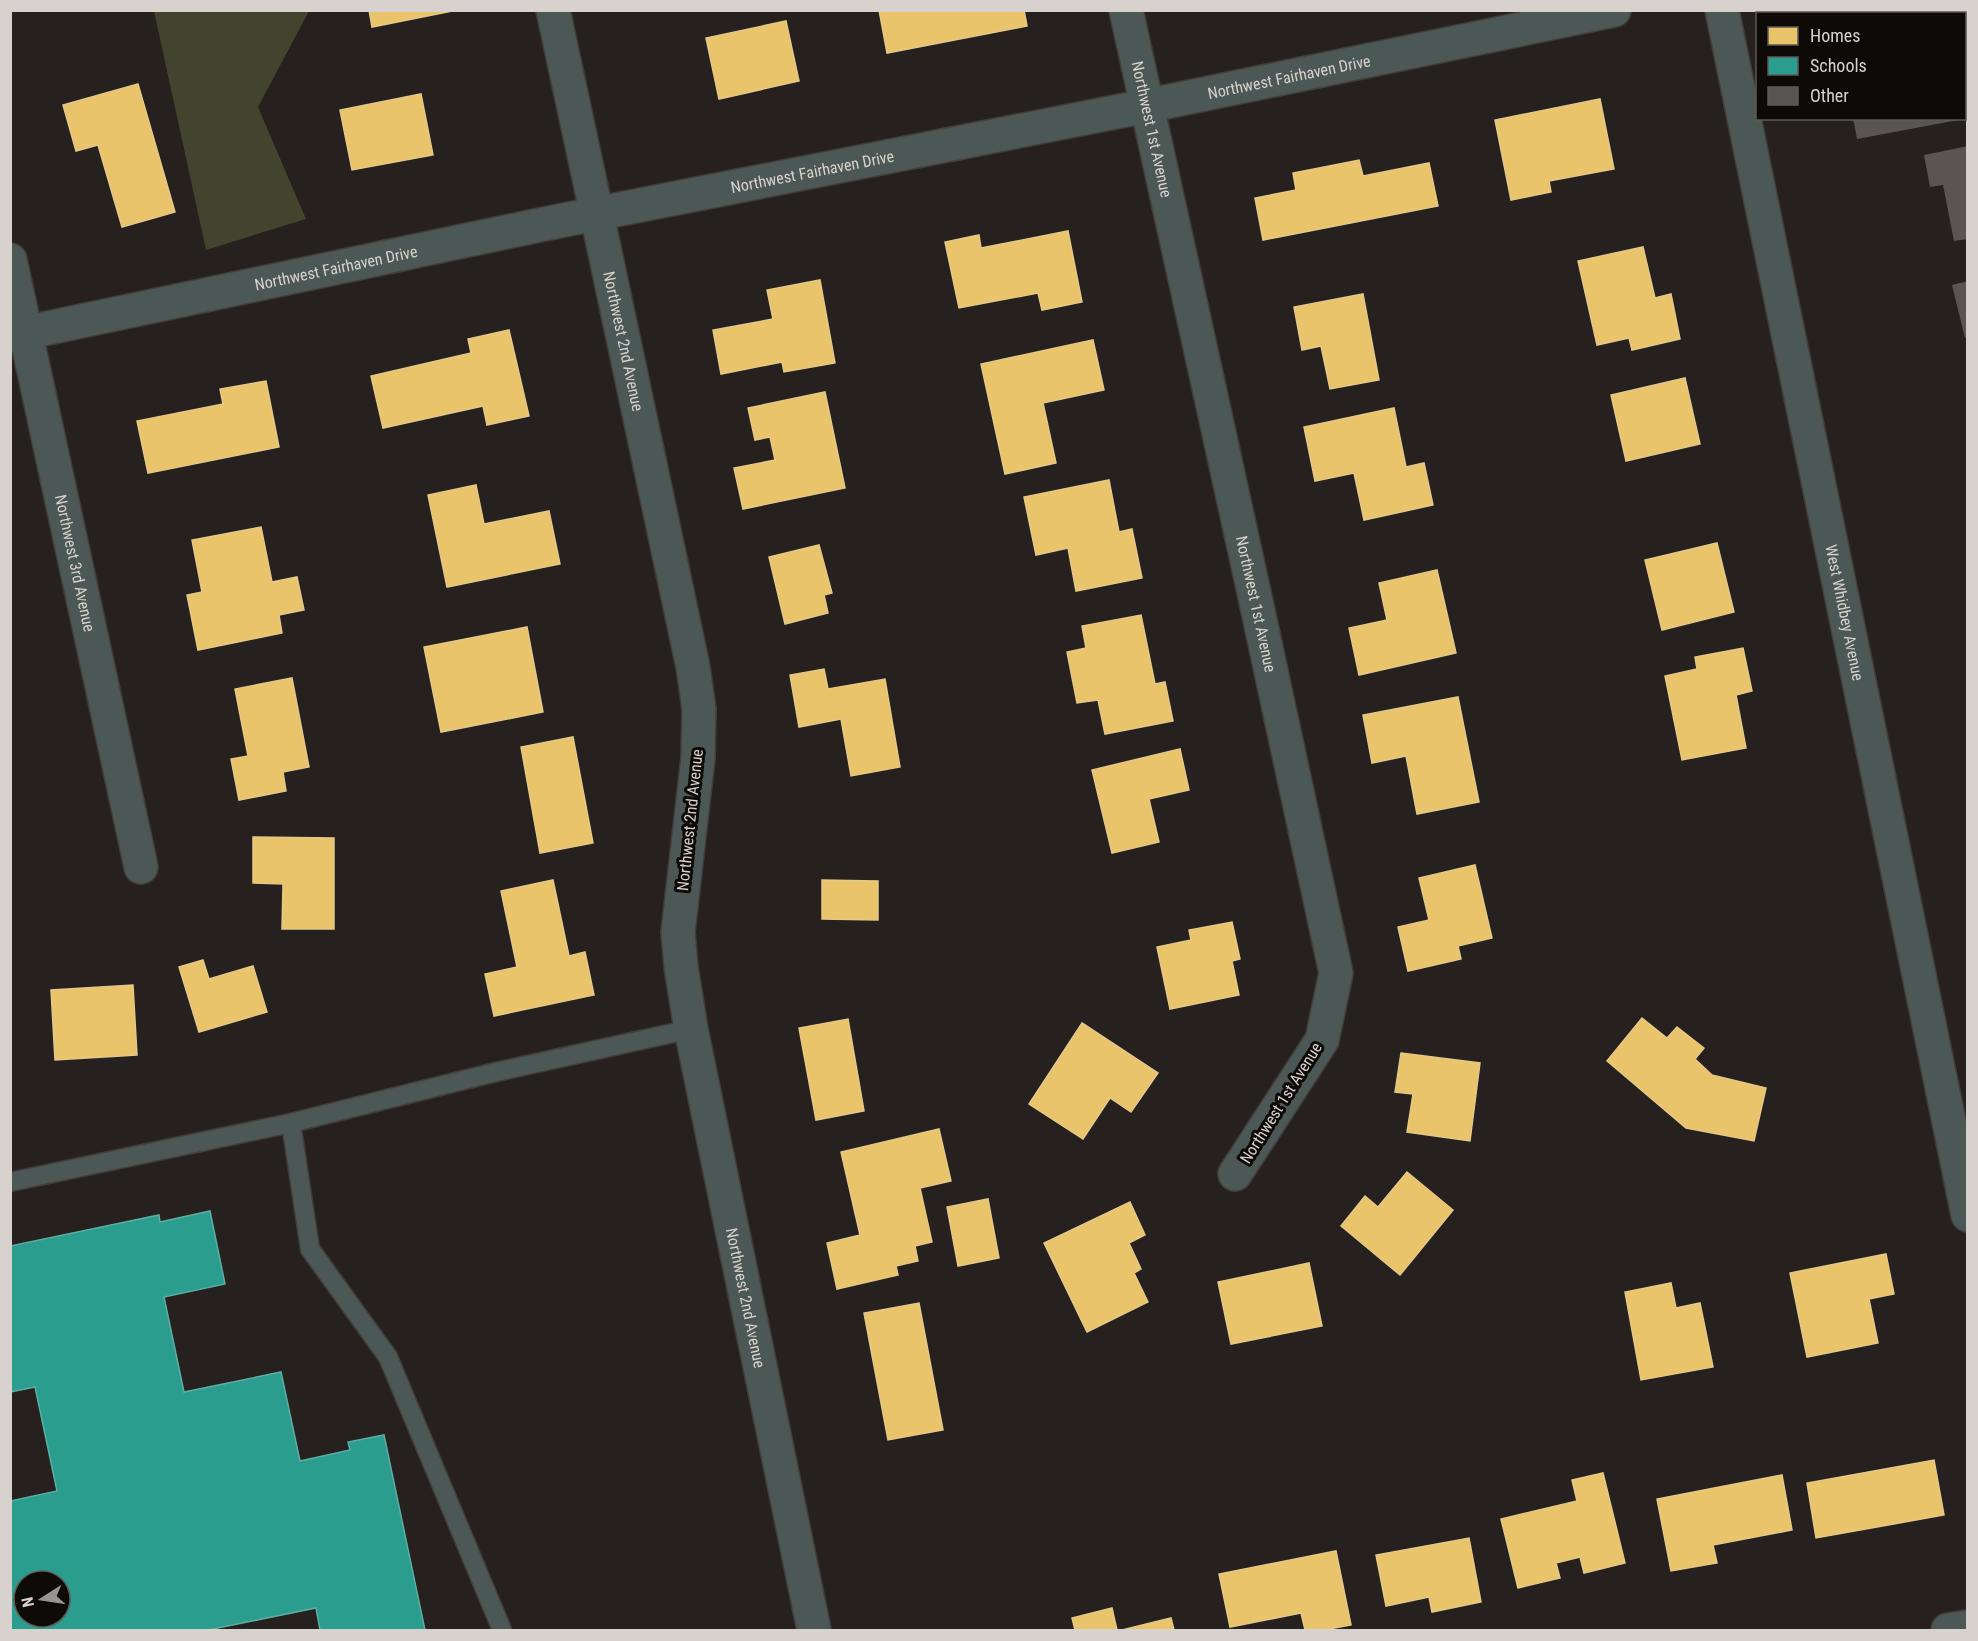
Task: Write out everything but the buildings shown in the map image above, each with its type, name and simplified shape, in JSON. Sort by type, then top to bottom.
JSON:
[{"type":"street","name":"Northwest 2nd Avenue","points":[[553,10],[693,667],[699,710],[698,758],[678,932],[681,967],[691,1029],[814,1630]]},
{"type":"street","name":"Northwest 1st Avenue","points":[[1126,10],[1336,973],[1322,1040],[1236,1174]]},
{"type":"street","name":"Northwest Fairhaven Drive","points":[[19,334],[549,223],[1146,106],[1614,10]]},
{"type":"street","name":"West Whidbey Avenue","points":[[1722,10],[1968,1215]]},
{"type":"street","name":"Northwest 3rd Avenue","points":[[10,260],[19,334],[141,867]]},
{"type":"street","points":[[1948,1630],[1968,1626]]},
{"type":"lane","points":[[10,1182],[291,1123],[496,1072],[691,1029]]},
{"type":"lane","points":[[291,1123],[310,1249],[388,1357],[502,1630]]},
{"type":"green space","points":[[154,11],[309,11],[258,107],[306,219],[206,250]]}]
